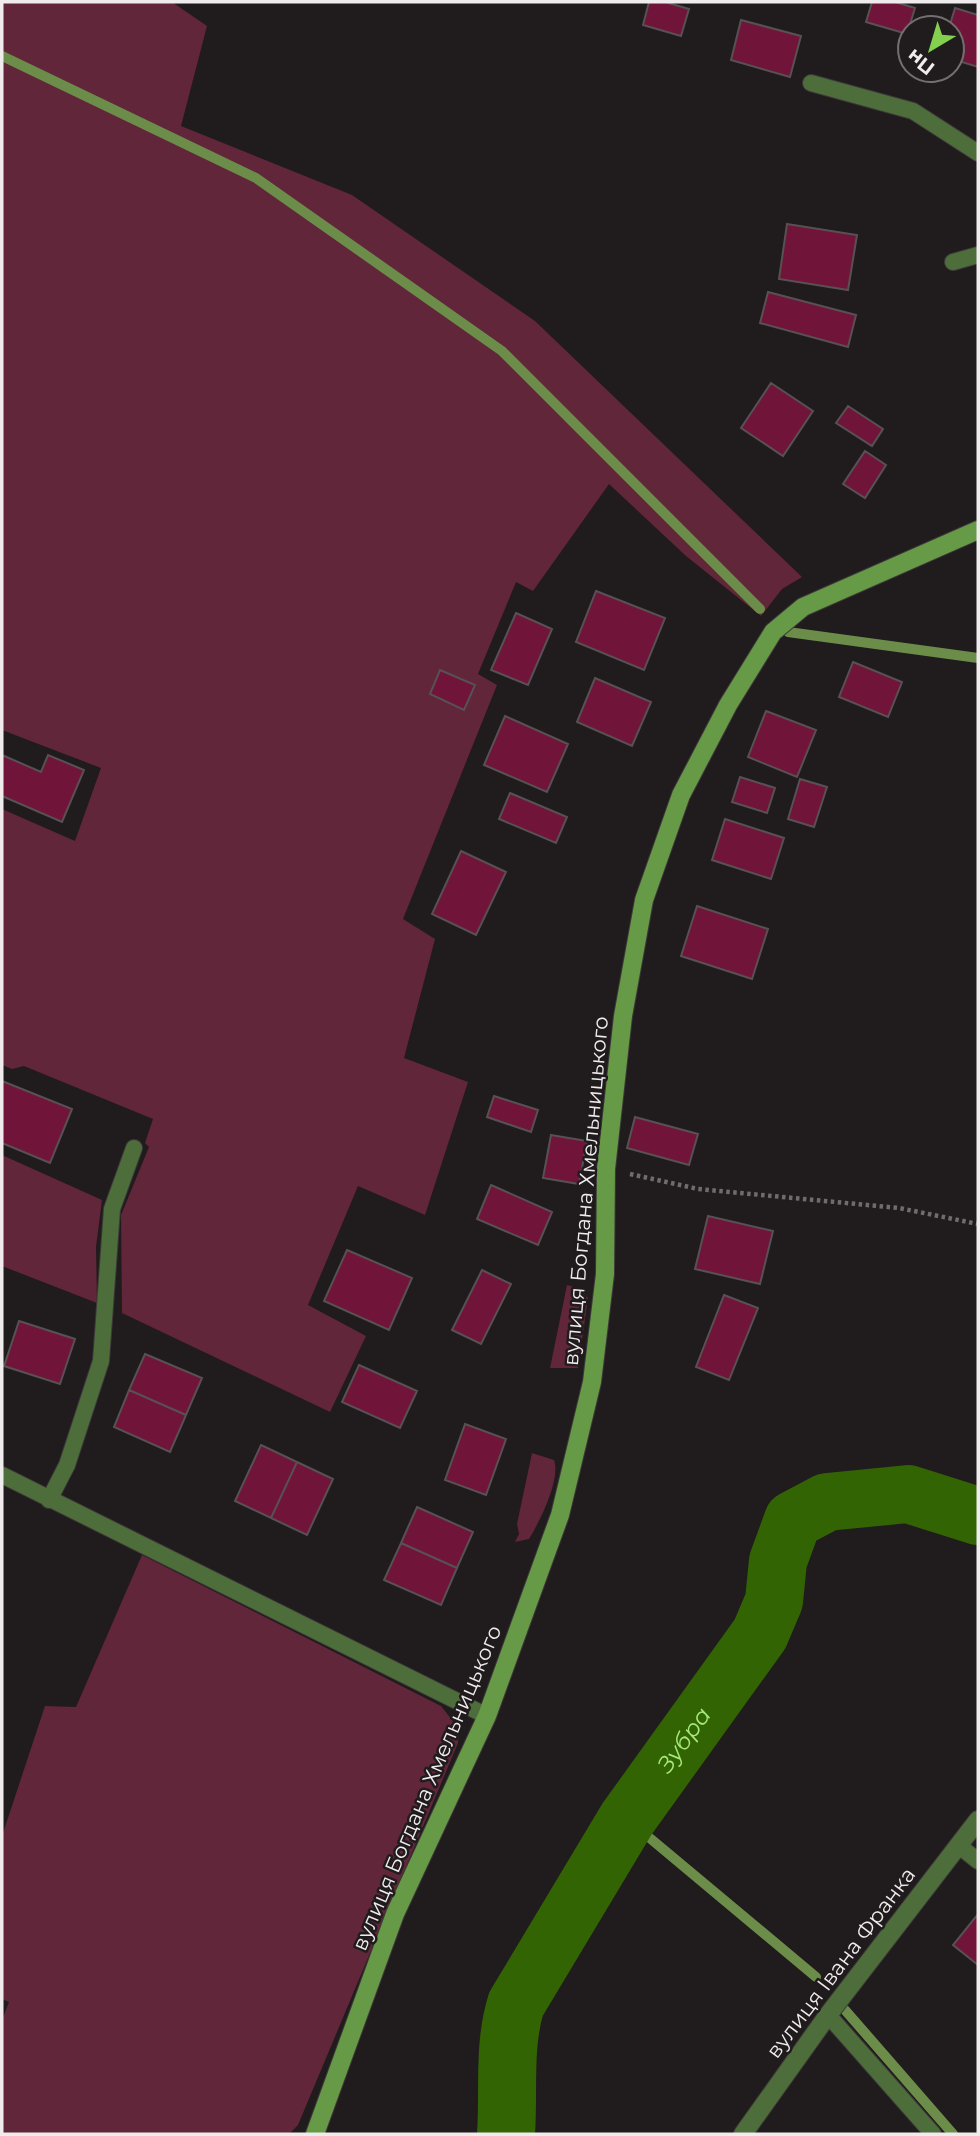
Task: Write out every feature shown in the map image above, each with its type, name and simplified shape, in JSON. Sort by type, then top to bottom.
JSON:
[{"type":"street","name":"вулиця Богдана Хмельницького","points":[[315,2134],[395,1914],[487,1716],[560,1515],[592,1382],[605,1274],[606,1169],[624,1016],[644,900],[681,795],[728,705],[773,632],[803,607],[978,530]]},
{"type":"street","name":"вулиця Івана Франка","points":[[743,2134],[828,2015],[978,1820]]},
{"type":"lane","points":[[811,83],[913,111],[978,153]]},
{"type":"lane","points":[[953,262],[978,255]]},
{"type":"lane","points":[[49,1500],[66,1465],[102,1362],[112,1209],[134,1149]]},
{"type":"lane","points":[[2,1475],[487,1716]]},
{"type":"lane","points":[[958,1845],[978,1861]]},
{"type":"lane","points":[[828,2015],[933,2134]]},
{"type":"path","points":[[606,1169],[698,1189],[899,1208],[978,1224]]},
{"type":"shaded area","points":[[2,2],[172,2],[207,26],[181,126],[352,195],[535,321],[802,577],[782,589],[761,616],[686,556],[609,484],[533,591],[516,582],[478,674],[497,685],[403,919],[435,939],[404,1058],[468,1082],[425,1215],[358,1186],[308,1305],[366,1336],[330,1412],[122,1313],[121,1215],[149,1147],[145,1143],[153,1119],[24,1066],[12,1069],[2,1065],[2,809],[75,841],[101,768],[2,730]]},
{"type":"shaded area","points":[[2,1155],[102,1200],[96,1247],[97,1303],[2,1266]]},
{"type":"shaded area","points":[[567,1285],[577,1288],[588,1298],[578,1368],[550,1368]]},
{"type":"shaded area","points":[[532,1453],[554,1460],[555,1478],[544,1511],[529,1539],[515,1542],[519,1534],[517,1524]]},
{"type":"shaded area","points":[[142,1555],[441,1706],[459,1729],[458,1743],[298,2125],[289,2134],[2,2134],[2,2020],[9,2002],[2,1999],[2,1836],[45,1706],[76,1707]]},
{"type":"building","points":[[649,2],[665,2],[689,9],[681,36],[643,25]]},
{"type":"building","points":[[872,2],[895,2],[915,8],[913,14],[896,14],[896,31],[866,22]]},
{"type":"building","points":[[955,8],[978,15],[978,67],[966,63],[966,14],[953,14]]},
{"type":"building","points":[[741,20],[801,36],[790,77],[731,60]]},
{"type":"building","points":[[787,224],[857,235],[848,290],[779,279]]},
{"type":"building","points":[[768,292],[856,315],[848,347],[760,323]]},
{"type":"building","points":[[771,383],[813,411],[783,456],[741,428]]},
{"type":"building","points":[[848,406],[883,429],[872,446],[836,423]]},
{"type":"building","points":[[865,451],[886,465],[865,498],[843,484]]},
{"type":"building","points":[[596,591],[665,618],[644,670],[576,642]]},
{"type":"building","points":[[516,613],[552,629],[528,685],[491,670]]},
{"type":"building","points":[[853,662],[902,682],[888,717],[839,697]]},
{"type":"building","points":[[440,670],[475,685],[464,710],[430,694]]},
{"type":"building","points":[[595,678],[651,702],[632,746],[577,722]]},
{"type":"building","points":[[766,711],[816,730],[797,777],[748,757]]},
{"type":"building","points":[[505,716],[568,744],[547,792],[484,765]]},
{"type":"building","points":[[2,755],[41,772],[48,755],[84,770],[62,822],[2,796]]},
{"type":"building","points":[[740,777],[775,788],[767,813],[732,802]]},
{"type":"building","points":[[800,779],[827,787],[814,827],[788,819]]},
{"type":"building","points":[[510,793],[567,817],[556,843],[499,819]]},
{"type":"building","points":[[725,819],[784,838],[771,879],[712,860]]},
{"type":"building","points":[[461,851],[506,872],[476,935],[432,914]]},
{"type":"building","points":[[697,906],[768,929],[752,979],[681,956]]},
{"type":"building","points":[[2,1081],[72,1109],[50,1163],[2,1143]]},
{"type":"building","points":[[494,1096],[538,1110],[531,1132],[487,1117]]},
{"type":"building","points":[[635,1117],[698,1134],[689,1165],[627,1148]]},
{"type":"building","points":[[551,1135],[587,1141],[579,1184],[543,1178]]},
{"type":"building","points":[[491,1185],[552,1212],[538,1245],[477,1219]]},
{"type":"building","points":[[708,1216],[773,1231],[760,1284],[695,1269]]},
{"type":"building","points":[[347,1250],[412,1278],[389,1330],[324,1301]]},
{"type":"building","points":[[482,1270],[511,1284],[481,1344],[452,1330]]},
{"type":"building","points":[[724,1295],[758,1308],[729,1380],[696,1367]]},
{"type":"building","points":[[19,1321],[75,1339],[60,1384],[4,1366]]},
{"type":"building","points":[[145,1354],[202,1378],[186,1415],[129,1390]]},
{"type":"building","points":[[359,1365],[417,1391],[400,1428],[342,1402]]},
{"type":"building","points":[[129,1390],[186,1415],[170,1452],[114,1427]]},
{"type":"building","points":[[465,1424],[506,1439],[486,1495],[445,1480]]},
{"type":"building","points":[[261,1445],[297,1462],[271,1518],[235,1501]]},
{"type":"building","points":[[297,1462],[333,1479],[307,1535],[271,1518]]},
{"type":"building","points":[[417,1507],[473,1532],[457,1568],[401,1543]]},
{"type":"building","points":[[401,1543],[457,1568],[441,1605],[384,1580]]},
{"type":"building","points":[[978,1914],[978,1965],[953,1945]]},
{"type":"waterway","points":[[2,56],[256,178],[502,351],[760,609]]},
{"type":"waterway","points":[[788,632],[978,658]]},
{"type":"waterway","name":"Зубра","points":[[506,2134],[509,2036],[516,2004],[627,1819],[760,1634],[774,1601],[778,1561],[793,1520],[827,1502],[908,1494],[978,1516]]},
{"type":"waterway","points":[[627,1819],[816,1977]]},
{"type":"waterway","points":[[845,2010],[953,2134]]}]
